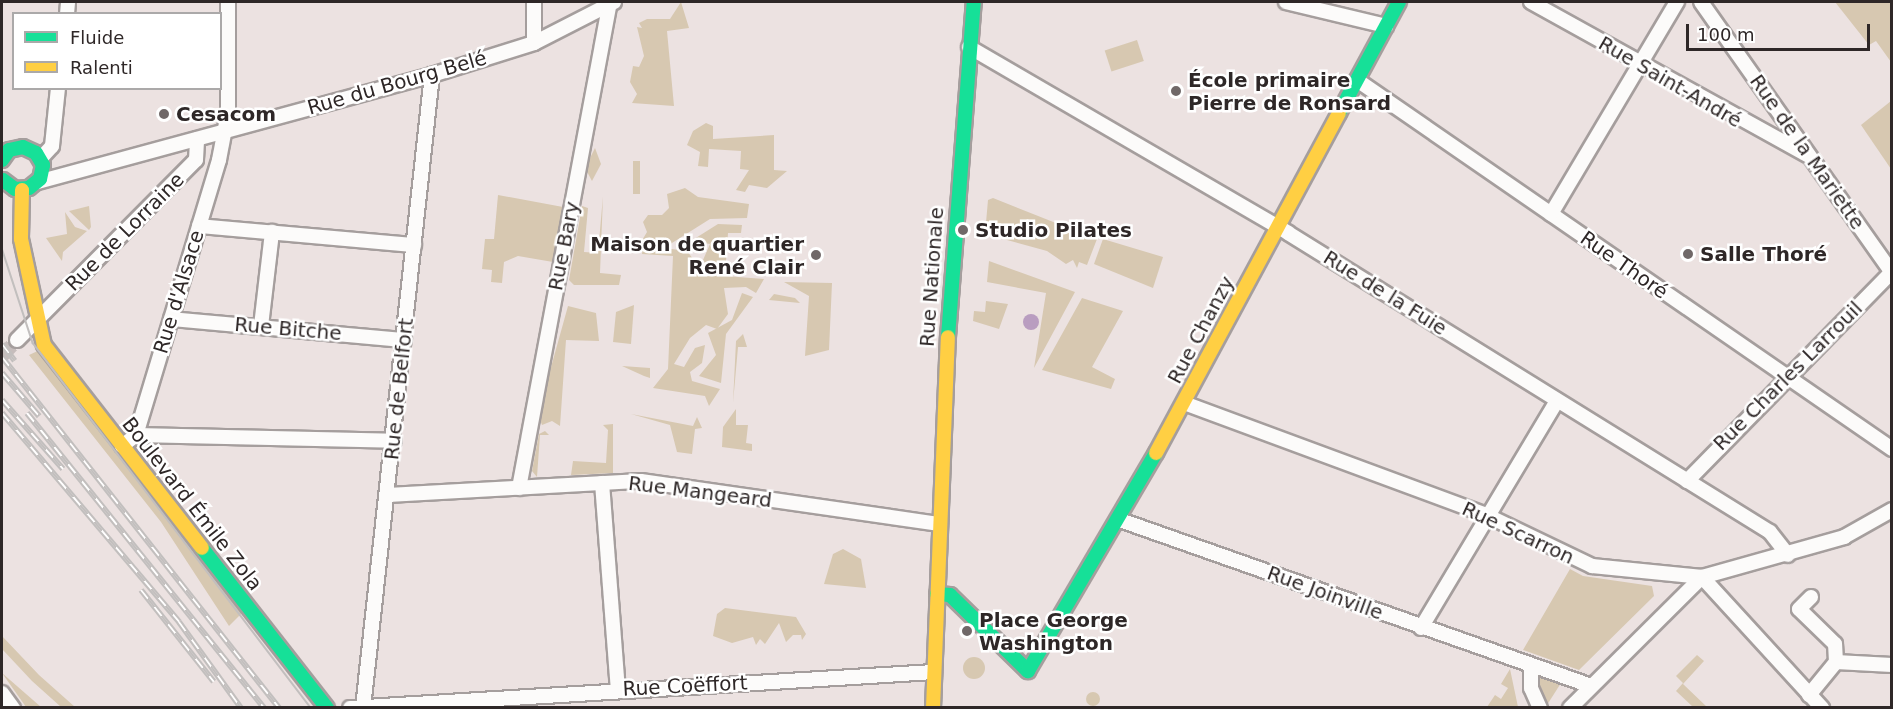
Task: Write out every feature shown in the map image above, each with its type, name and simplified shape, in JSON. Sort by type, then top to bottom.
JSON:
[{"type":"main road","name":"Rue Nationale","points":[[937,594],[969,47],[974,2]]},
{"type":"main road","name":"Rue Chanzy","points":[[937,594],[950,595],[1028,671],[1058,627],[1120,520],[1399,2]]},
{"type":"main road","points":[[4,153],[27,147],[41,160],[38,182],[22,190]]},
{"type":"main road","points":[[2,178],[22,190]]},
{"type":"main road","points":[[2,178],[21,239]]},
{"type":"main road","points":[[21,239],[22,190]]},
{"type":"main road","name":"Boulevard Émile Zola","points":[[21,239],[47,351],[327,708]]},
{"type":"main road","points":[[933,708],[937,594]]},
{"type":"street","name":"Rue d'Alsace","points":[[136,435],[226,131],[228,2]]},
{"type":"street","points":[[534,2],[534,43]]},
{"type":"street","points":[[1286,2],[1386,26]]},
{"type":"street","name":"Rue Saint-André","points":[[1531,2],[1638,65],[1811,158]]},
{"type":"street","points":[[1551,214],[1677,2]]},
{"type":"street","name":"Rue de la Mariette","points":[[1701,2],[1811,158],[1886,254],[1891,273]]},
{"type":"street","name":"Rue du Bourg Belé","points":[[38,182],[432,75],[534,43],[612,3]]},
{"type":"street","name":"Rue Bary","points":[[519,488],[612,3]]},
{"type":"street","name":"Rue de la Fuie","points":[[969,47],[1277,227],[1557,400],[1775,536],[1788,555]]},
{"type":"street","name":"Rue de Belfort","points":[[359,706],[388,495],[432,75]]},
{"type":"street","name":"Rue Thoré","points":[[1357,80],[1892,449]]},
{"type":"street","points":[[58,90],[52,146],[41,160],[67,174]]},
{"type":"street","name":"Rue de Lorraine","points":[[17,340],[196,160],[197,139]]},
{"type":"street","points":[[199,226],[414,244]]},
{"type":"street","points":[[261,326],[272,232]]},
{"type":"street","name":"Rue Charles Larrouil","points":[[1687,481],[1786,377],[1891,273]]},
{"type":"street","name":"Rue Bitche","points":[[171,319],[404,340]]},
{"type":"street","points":[[1421,628],[1486,515],[1557,400]]},
{"type":"street","name":"Rue Scarron","points":[[1184,403],[1486,515],[1577,562],[1702,578],[1844,537],[1892,510]]},
{"type":"street","points":[[122,446],[136,435],[394,441]]},
{"type":"street","name":"Rue Mangeard","points":[[388,495],[641,481],[940,524]]},
{"type":"street","points":[[602,483],[618,689]]},
{"type":"street","name":"Rue Joinville","points":[[1120,520],[1531,667],[1592,686]]},
{"type":"street","points":[[1569,708],[1702,578],[1822,708]]},
{"type":"street","points":[[1809,695],[1836,662],[1835,644],[1799,609],[1811,597]]},
{"type":"street","points":[[1836,662],[1892,665]]},
{"type":"street","points":[[1531,667],[1540,708]]},
{"type":"street","name":"Rue Coëffort","points":[[359,706],[934,672]]},
{"type":"street","points":[[2,693],[13,708]]},
{"type":"shaded area","points":[[681,2],[689,28],[667,31],[674,106],[632,103],[637,94],[630,82],[633,66],[639,67],[644,56],[637,27],[642,28],[639,23],[647,19],[670,19]]},
{"type":"shaded area","points":[[1835,2],[1891,2],[1891,62],[1876,41],[1869,45]]},
{"type":"shaded area","points":[[1137,40],[1144,61],[1111,71],[1105,51]]},
{"type":"shaded area","points":[[1891,101],[1891,169],[1861,125]]},
{"type":"shaded area","points":[[706,123],[713,126],[713,139],[774,135],[774,170],[787,171],[767,188],[749,185],[745,192],[736,190],[749,170],[740,169],[741,151],[709,149],[708,167],[698,166],[700,152],[687,145],[693,131]]},
{"type":"shaded area","points":[[595,148],[601,164],[592,181],[585,168]]},
{"type":"shaded area","points":[[633,161],[640,161],[640,194],[633,194]]},
{"type":"shaded area","points":[[685,188],[698,197],[749,204],[747,218],[710,219],[664,248],[687,251],[706,276],[714,276],[703,260],[710,244],[691,241],[718,224],[742,225],[741,233],[728,233],[725,276],[764,279],[756,293],[746,287],[724,288],[728,314],[717,329],[706,325],[690,338],[674,364],[684,367],[695,348],[705,345],[702,363],[690,372],[692,381],[720,389],[709,406],[705,396],[653,388],[668,369],[673,256],[642,254],[643,247],[650,247],[641,242],[647,232],[643,222],[648,215],[662,215],[669,208],[667,194]]},
{"type":"shaded area","points":[[498,195],[563,207],[553,262],[518,256],[504,262],[502,283],[491,282],[492,270],[482,269],[485,239],[494,239]]},
{"type":"shaded area","points":[[603,196],[600,273],[621,275],[619,285],[574,285],[569,280],[582,206],[588,208],[584,252],[598,253]]},
{"type":"shaded area","points":[[993,198],[1071,229],[1079,226],[1083,234],[1090,230],[1089,236],[1097,239],[1087,265],[1079,262],[1077,268],[1073,260],[1066,264],[1047,251],[985,234],[988,200]]},
{"type":"shaded area","points":[[89,206],[91,227],[89,230],[69,211]]},
{"type":"shaded area","points":[[65,212],[75,227],[87,231],[63,252],[62,261],[46,238],[67,234]]},
{"type":"shaded area","points":[[1103,239],[1163,257],[1153,288],[1094,264]]},
{"type":"shaded area","points":[[989,261],[1075,292],[1034,368],[1046,293],[987,282]]},
{"type":"shaded area","points":[[784,282],[832,283],[829,350],[805,356],[809,296]]},
{"type":"shaded area","points":[[742,293],[753,297],[726,334],[721,383],[699,376],[716,355],[708,333],[732,320]]},
{"type":"shaded area","points":[[774,294],[795,298],[800,303],[769,300]]},
{"type":"shaded area","points":[[1082,298],[1123,311],[1092,367],[1115,379],[1111,389],[1042,370]]},
{"type":"shaded area","points":[[986,301],[1008,304],[999,329],[973,321],[974,311],[985,312]]},
{"type":"shaded area","points":[[634,305],[631,344],[613,342],[616,312]]},
{"type":"shaded area","points":[[568,306],[596,313],[599,341],[566,340],[560,426],[552,421],[542,425],[538,414]]},
{"type":"shaded area","points":[[1031,314],[1039,322],[1031,330],[1023,322]]},
{"type":"shaded area","points":[[743,334],[747,347],[738,347],[733,403],[736,341]]},
{"type":"shaded area","points":[[42,349],[245,610],[229,626],[161,522],[29,355]]},
{"type":"shaded area","points":[[622,366],[650,368],[650,378],[644,376]]},
{"type":"shaded area","points":[[736,409],[736,425],[748,425],[746,443],[752,444],[752,451],[722,447],[723,427]]},
{"type":"shaded area","points":[[631,414],[693,426],[697,417],[702,428],[695,429],[692,454],[677,452],[670,425]]},
{"type":"shaded area","points":[[613,424],[613,473],[571,475],[573,461],[606,463],[608,430],[603,425]]},
{"type":"shaded area","points":[[545,431],[549,435],[540,435],[537,477],[532,471],[539,434]]},
{"type":"shaded area","points":[[843,549],[861,559],[866,588],[824,584],[833,554]]},
{"type":"shaded area","points":[[1570,569],[1583,576],[1652,586],[1654,596],[1579,670],[1523,650]]},
{"type":"shaded area","points":[[725,608],[796,617],[806,634],[802,640],[801,635],[793,635],[786,642],[779,623],[765,644],[760,639],[756,645],[753,637],[732,643],[713,636],[717,614]]},
{"type":"shaded area","points":[[2,636],[39,675],[75,707],[61,707],[32,681],[2,649]]},
{"type":"shaded area","points":[[1697,655],[1704,661],[1683,684],[1707,707],[1693,707],[1676,691],[1683,683],[1676,676]]},
{"type":"shaded area","points":[[974,657],[984,664],[985,668],[978,678],[974,679],[964,672],[963,668],[970,658]]},
{"type":"shaded area","points":[[1510,669],[1518,707],[1487,707],[1495,695],[1501,699],[1508,688],[1501,684]]},
{"type":"shaded area","points":[[2,673],[41,707],[26,707]]},
{"type":"shaded area","points":[[1542,673],[1561,683],[1547,705],[1540,701],[1536,680]]},
{"type":"shaded area","points":[[1093,692],[1098,694],[1100,699],[1098,704],[1093,706],[1088,704],[1086,699],[1088,694]]},
{"type":"tunnel","points":[[2,356],[17,340]]},
{"type":"tram line","points":[[2,248],[33,343],[311,708]]},
{"type":"railway","points":[[2,344],[15,361]]},
{"type":"railway","points":[[2,357],[279,708]]},
{"type":"railway","points":[[2,373],[39,416]]},
{"type":"railway","points":[[2,400],[63,469]]},
{"type":"railway","points":[[2,413],[179,622],[241,708]]},
{"type":"railway","points":[[27,413],[264,708]]},
{"type":"railway","points":[[141,590],[214,682]]},
{"type":"traffic: fast","points":[[948,337],[974,2]]},
{"type":"traffic: fast","points":[[1339,113],[1399,2]]},
{"type":"traffic: fast","points":[[2,160],[9,150],[23,147],[36,153],[43,165],[40,179],[29,188],[15,189],[3,180]]},
{"type":"traffic: fast","points":[[937,594],[950,595],[1028,671],[1156,453]]},
{"type":"traffic: fast","points":[[202,548],[327,708]]},
{"type":"traffic: slow","points":[[1156,453],[1339,113]]},
{"type":"traffic: slow","points":[[22,190],[21,239],[44,345],[202,548]]},
{"type":"traffic: slow","points":[[933,708],[948,337]]},
{"type":"place","name":"École primaire Pierre de Ronsard","points":[[1176,91]]},
{"type":"place","name":"Cesacom","points":[[164,114]]},
{"type":"place","name":"Studio Pilates","points":[[963,230]]},
{"type":"place","name":"Salle Thoré","points":[[1688,254]]},
{"type":"place","name":"Maison de quartier René Clair","points":[[816,255]]},
{"type":"place","name":"Place George Washington","points":[[967,631]]}]
